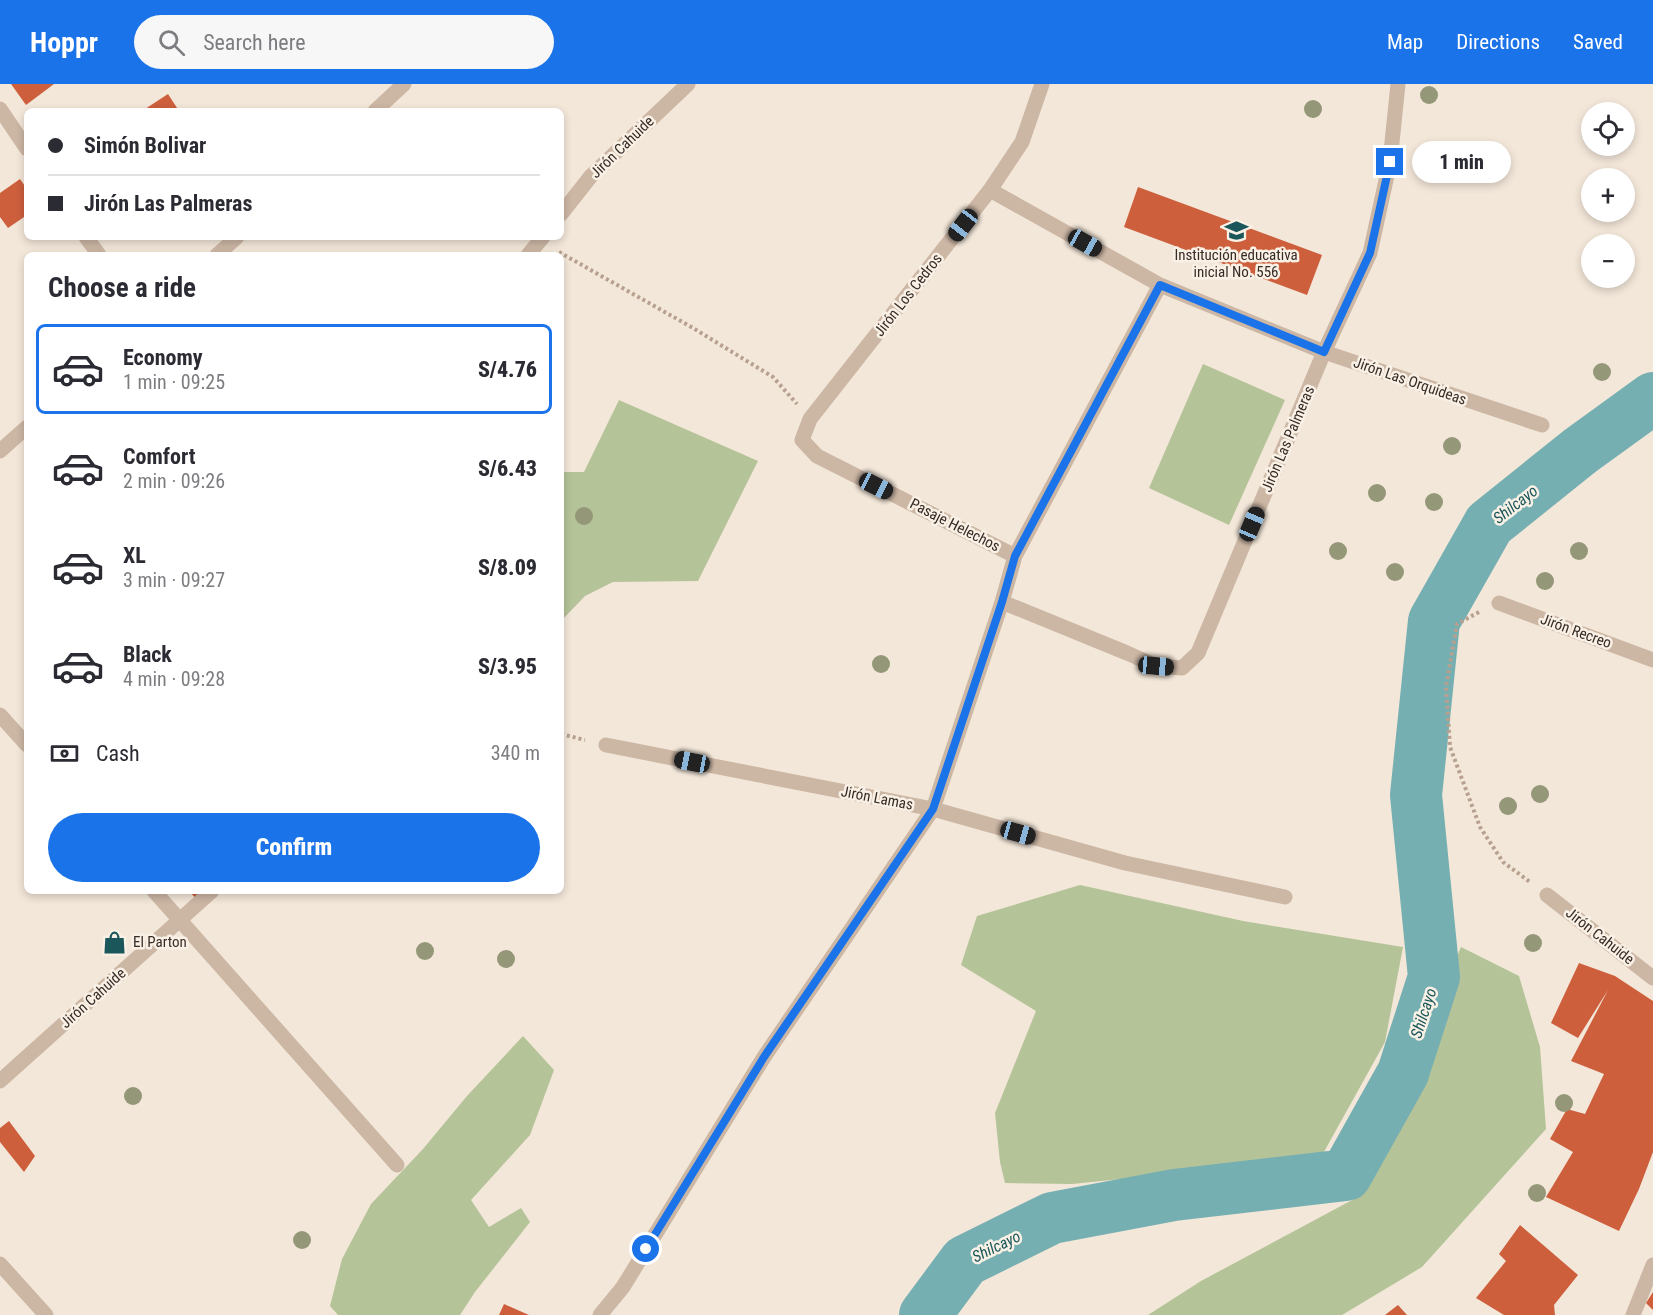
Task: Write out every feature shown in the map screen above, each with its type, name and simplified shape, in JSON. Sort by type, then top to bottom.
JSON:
[{"type":"street","points":[[378,108],[404,84]]},
{"type":"street","name":"Jirón Cahuide","points":[[564,210],[591,176],[688,84]]},
{"type":"street","name":"Jirón Los Cedros","points":[[802,440],[810,419],[990,190],[1022,142],[1042,84]]},
{"type":"street","name":"Jirón Las Palmeras","points":[[1002,602],[1156,666],[1182,668],[1198,653],[1324,352],[1370,253],[1390,162],[1398,84]]},
{"type":"street","points":[[0,109],[24,145]]},
{"type":"street","name":"Jirón Las Orquideas","points":[[990,190],[1160,285],[1324,352],[1542,425]]},
{"type":"street","points":[[220,252],[234,240]]},
{"type":"street","points":[[531,252],[541,240]]},
{"type":"street","points":[[600,1315],[623,1287],[764,1057],[933,809],[1002,602],[1015,556],[1160,285]]},
{"type":"street","points":[[0,451],[24,430]]},
{"type":"street","name":"Pasaje Helechos","points":[[802,440],[817,456],[1015,556]]},
{"type":"street","name":"Jirón Recreo","points":[[1499,603],[1653,660]]},
{"type":"street","points":[[0,715],[24,743]]},
{"type":"street","name":"Jirón Lamas","points":[[606,745],[933,809],[1125,863],[1285,897]]},
{"type":"street","points":[[157,894],[397,1165]]},
{"type":"street","name":"Jirón Cahuide","points":[[0,1081],[209,894]]},
{"type":"street","name":"Jirón Cahuide","points":[[1547,894],[1653,978]]},
{"type":"street","points":[[0,1264],[46,1315]]},
{"type":"street","points":[[1633,1315],[1653,1264]]},
{"type":"path","points":[[544,240],[773,377],[810,419]]},
{"type":"path","points":[[1499,603],[1457,624],[1446,687],[1450,747],[1480,827],[1503,862],[1547,894]]},
{"type":"green space","points":[[1203,364],[1285,400],[1229,525],[1149,488]]},
{"type":"green space","points":[[619,400],[758,461],[698,581],[613,582],[585,596],[564,618],[564,472],[584,472]]},
{"type":"green space","points":[[1080,885],[1243,921],[1403,947],[1385,1042],[1320,1159],[1072,1184],[1005,1183],[1000,1162],[995,1113],[1036,1011],[961,965],[977,916]]},
{"type":"green space","points":[[1461,947],[1519,976],[1540,1047],[1546,1129],[1422,1267],[1342,1315],[1148,1315],[1201,1281],[1354,1199]]},
{"type":"green space","points":[[523,1036],[554,1070],[530,1135],[471,1200],[489,1227],[521,1208],[530,1222],[475,1292],[460,1315],[338,1315],[330,1306],[342,1259],[371,1204]]},
{"type":"building","points":[[11,84],[54,84],[26,105]]},
{"type":"building","points":[[168,94],[177,108],[147,108]]},
{"type":"building","points":[[20,179],[24,185],[24,217],[8,228],[0,217],[0,193]]},
{"type":"building","points":[[1138,187],[1322,255],[1307,295],[1124,227]]},
{"type":"building","points":[[192,894],[208,894],[199,902]]},
{"type":"building","points":[[1579,963],[1615,976],[1653,1001],[1653,1152],[1619,1231],[1546,1197],[1573,1152],[1550,1139],[1567,1109],[1585,1114],[1604,1074],[1571,1061],[1608,990],[1578,1038],[1551,1023]]},
{"type":"building","points":[[9,1121],[35,1156],[24,1172],[0,1142],[0,1128]]},
{"type":"building","points":[[1520,1225],[1578,1275],[1554,1305],[1555,1315],[1504,1315],[1476,1298],[1506,1261],[1499,1254]]},
{"type":"building","points":[[1653,1292],[1653,1310],[1646,1303]]},
{"type":"building","points":[[504,1304],[529,1315],[499,1315]]},
{"type":"building","points":[[1398,1305],[1407,1315],[1385,1315]]},
{"type":"waterway","name":"Shilcayo","points":[[925,1315],[965,1261],[1052,1218],[1174,1195],[1346,1175],[1403,1073],[1434,977],[1416,795],[1434,621],[1489,524],[1580,451],[1653,398]]},
{"type":"place","name":"Institución educativa inicial No. 556","points":[[1236,231]]},
{"type":"place","name":"El Parton","points":[[115,942]]},
{"type":"route","points":[[646,1249],[764,1057],[933,809],[1002,602],[1015,556],[1160,285],[1324,352],[1370,253],[1390,162]]}]
